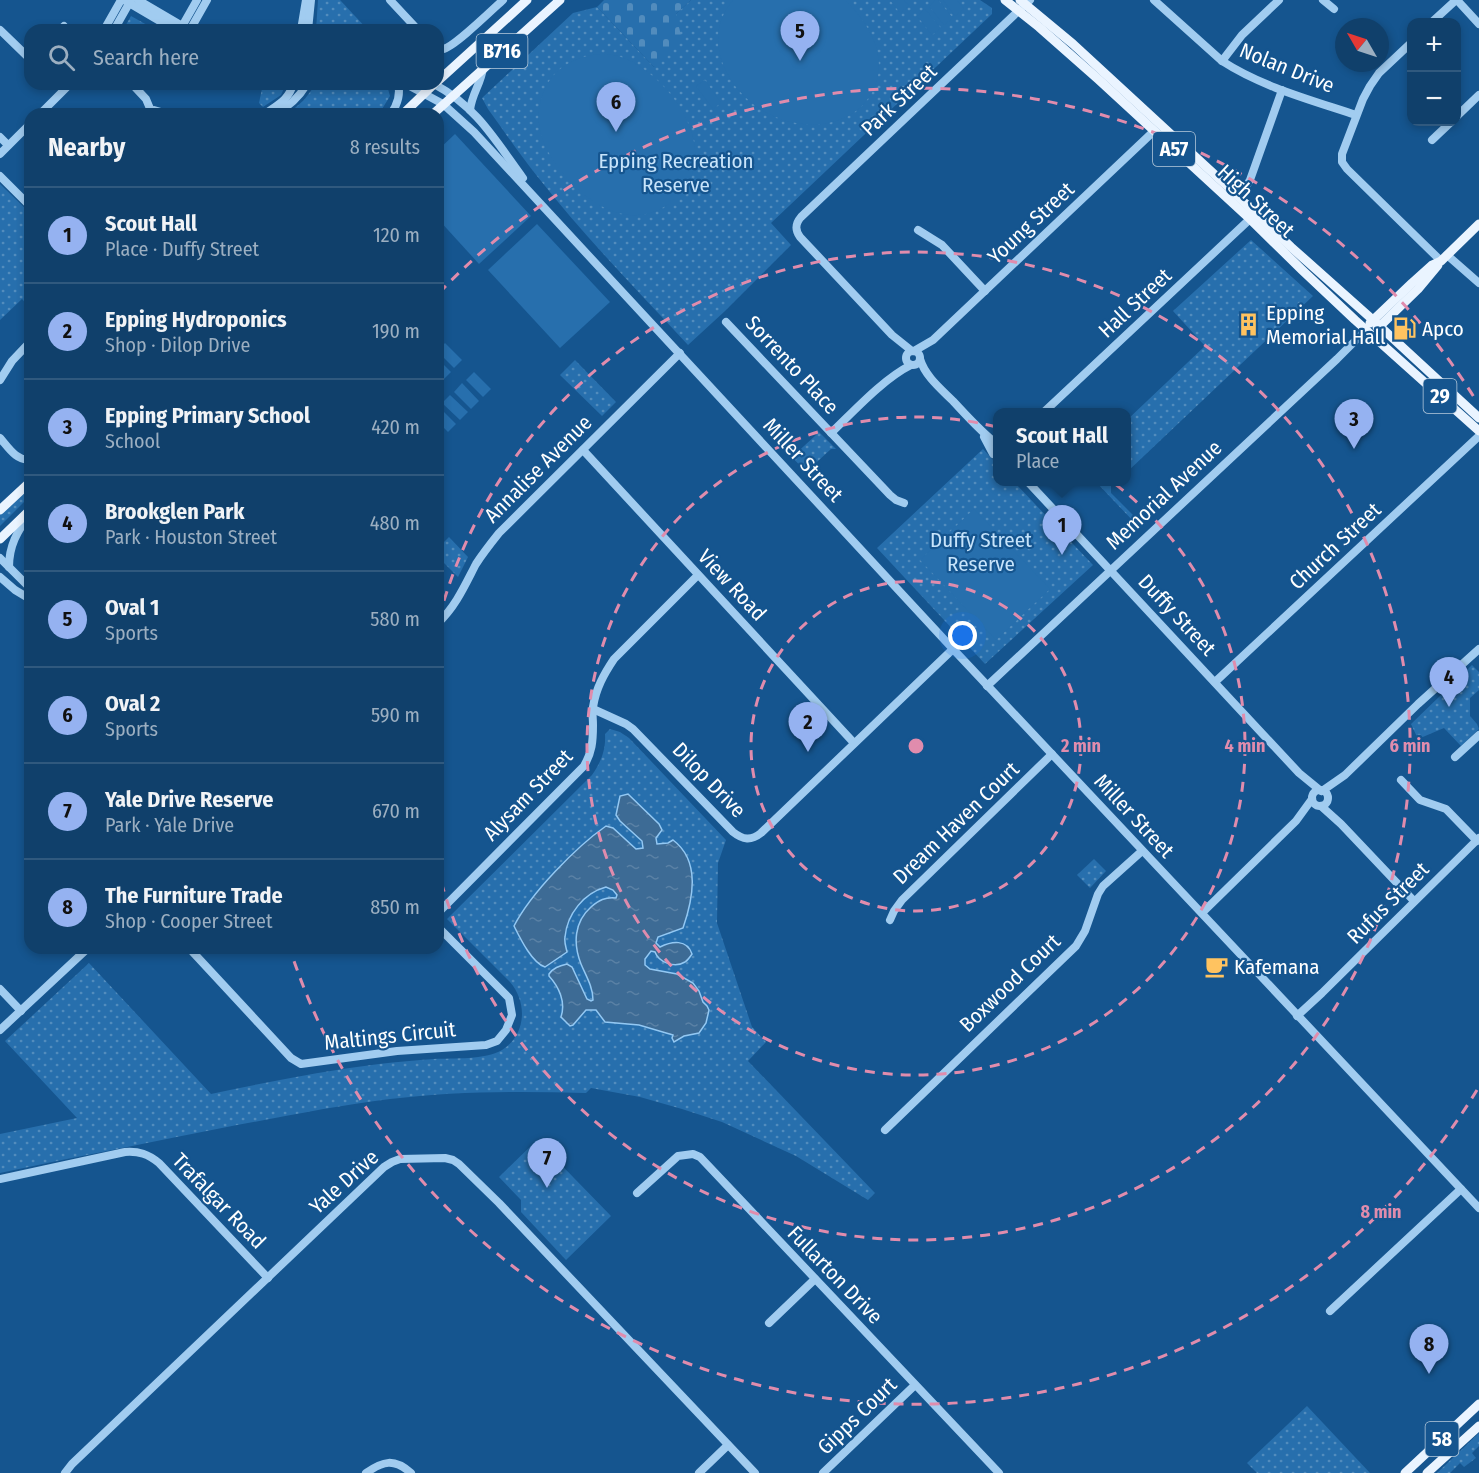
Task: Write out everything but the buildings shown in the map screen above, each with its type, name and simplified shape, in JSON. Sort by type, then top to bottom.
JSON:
[{"type":"main road","name":"B716","points":[[444,76],[527,0]]},
{"type":"main road","name":"B716","points":[[439,108],[560,0]]},
{"type":"main road","name":"High Street","points":[[1005,0],[1024,4],[1073,44],[1291,248],[1479,418]]},
{"type":"main road","name":"High Street","points":[[1024,4],[1056,42],[1250,219],[1309,278],[1479,431]]},
{"type":"main road","points":[[410,108],[428,90]]},
{"type":"main road","name":"Memorial Avenue","points":[[1366,330],[1376,323],[1425,271],[1444,258],[1479,224]]},
{"type":"main road","points":[[0,510],[24,488]]},
{"type":"main road","points":[[0,539],[24,516]]},
{"type":"main road","name":"58","points":[[1405,1473],[1479,1404]]},
{"type":"main road","name":"58","points":[[1429,1473],[1479,1425]]},
{"type":"street","points":[[138,0],[175,24]]},
{"type":"street","points":[[185,24],[197,0]]},
{"type":"street","points":[[187,24],[207,0]]},
{"type":"street","points":[[302,24],[306,0]]},
{"type":"street","points":[[309,24],[311,0]]},
{"type":"street","points":[[390,0],[412,24]]},
{"type":"street","points":[[444,48],[458,40],[503,0]]},
{"type":"street","points":[[1222,61],[1248,29],[1279,0]]},
{"type":"street","points":[[1323,0],[1334,9]]},
{"type":"street","points":[[1436,18],[1456,0],[1479,24]]},
{"type":"street","points":[[126,1],[173,24]]},
{"type":"street","points":[[109,24],[126,1]]},
{"type":"street","points":[[116,24],[126,1]]},
{"type":"street","name":"Nolan Drive","points":[[1157,1],[1222,61],[1244,74],[1282,90],[1356,115]]},
{"type":"street","name":"Park Street","points":[[909,354],[800,237],[796,228],[798,221],[957,71],[1024,4]]},
{"type":"street","points":[[0,30],[24,53]]},
{"type":"street","points":[[1407,47],[1379,73],[1370,86],[1356,115],[1342,154],[1342,162],[1444,258],[1479,283]]},
{"type":"street","points":[[470,110],[472,97],[482,79],[483,68]]},
{"type":"street","points":[[45,108],[61,90]]},
{"type":"street","points":[[138,90],[146,99],[148,108]]},
{"type":"street","points":[[274,108],[285,100],[292,90]]},
{"type":"street","points":[[286,108],[302,90]]},
{"type":"street","points":[[394,108],[400,90]]},
{"type":"street","name":"Miller Street","points":[[419,90],[443,104],[474,132],[987,686],[1479,1208]]},
{"type":"street","name":"Miller Street","points":[[444,90],[470,110],[496,140],[546,208]]},
{"type":"street","points":[[1245,188],[1250,180],[1282,90]]},
{"type":"street","points":[[1461,112],[1479,95]]},
{"type":"street","points":[[1432,140],[1447,126]]},
{"type":"street","points":[[0,154],[24,130]]},
{"type":"street","name":"Young Street","points":[[920,359],[933,340],[1154,131]]},
{"type":"street","points":[[0,137],[8,145]]},
{"type":"street","points":[[0,176],[24,200]]},
{"type":"street","name":"Hall Street","points":[[1048,408],[1250,219]]},
{"type":"street","points":[[918,230],[942,245],[985,291]]},
{"type":"street","name":"Sorrento Place","points":[[726,322],[890,495],[904,503]]},
{"type":"street","name":"Memorial Avenue","points":[[987,686],[1366,330]]},
{"type":"street","name":"Young Street","points":[[831,433],[894,376],[909,354],[933,340]]},
{"type":"street","points":[[0,380],[12,361],[24,348]]},
{"type":"street","name":"Annalise Avenue","points":[[444,616],[455,604],[477,563],[493,540],[680,353]]},
{"type":"street","points":[[932,379],[907,363],[909,354],[918,353],[922,366],[932,379],[979,429],[993,448]]},
{"type":"street","points":[[912,366],[920,359]]},
{"type":"street","name":"Young Street","points":[[894,376],[912,366]]},
{"type":"street","name":"Church Street","points":[[1215,682],[1479,436]]},
{"type":"street","points":[[0,438],[20,459],[24,460]]},
{"type":"street","name":"View Road","points":[[583,450],[854,743]]},
{"type":"street","name":"Duffy Street","points":[[1032,486],[1299,773],[1312,798]]},
{"type":"street","points":[[9,567],[11,549],[18,530],[24,522]]},
{"type":"street","points":[[0,558],[24,582]]},
{"type":"street","name":"Alysam Street","points":[[444,907],[584,766],[591,753],[593,708],[599,683],[614,659],[698,575]]},
{"type":"street","points":[[0,578],[24,595]]},
{"type":"street","name":"Dilop Drive","points":[[593,708],[627,724],[733,832],[743,838],[753,838],[761,833],[953,649]]},
{"type":"street","points":[[1296,821],[1324,803],[1345,775],[1479,649]]},
{"type":"street","points":[[1455,757],[1479,735]]},
{"type":"street","name":"Dream Haven Court","points":[[890,920],[902,900],[1052,754]]},
{"type":"street","name":"Duffy Street","points":[[1299,773],[1322,791]]},
{"type":"street","points":[[1202,913],[1296,821],[1316,792],[1322,791],[1345,775]]},
{"type":"street","points":[[1401,780],[1420,800],[1446,809],[1478,840]]},
{"type":"street","points":[[1322,791],[1326,794],[1324,803]]},
{"type":"street","points":[[1312,798],[1315,805],[1324,803]]},
{"type":"street","points":[[1324,803],[1414,901]]},
{"type":"street","name":"Rufus Street","points":[[1300,1018],[1414,901],[1478,840]]},
{"type":"street","name":"Boxwood Court","points":[[885,1130],[1076,946],[1085,931],[1103,886],[1142,850]]},
{"type":"street","name":"Maltings Circuit","points":[[195,954],[291,1058],[301,1064],[397,1051],[486,1045],[497,1041],[506,1030],[512,1015],[509,998],[444,933]]},
{"type":"street","points":[[0,1030],[82,954]]},
{"type":"street","points":[[0,989],[21,1011]]},
{"type":"street","name":"Trafalgar Road","points":[[0,1179],[125,1152],[145,1154],[159,1163],[268,1278]]},
{"type":"street","name":"Fullarton Drive","points":[[637,1193],[678,1156],[693,1154],[700,1157],[999,1473]]},
{"type":"street","name":"Yale Drive","points":[[65,1473],[376,1174],[400,1159],[445,1158],[459,1164],[499,1203],[755,1473]]},
{"type":"street","points":[[1330,1311],[1461,1189]]},
{"type":"street","points":[[769,1323],[815,1279]]},
{"type":"street","name":"Gipps Court","points":[[823,1473],[915,1385]]},
{"type":"street","points":[[699,1473],[728,1445]]},
{"type":"street","points":[[366,1473],[379,1465],[392,1463],[401,1465],[411,1473]]},
{"type":"green space","points":[[318,0],[340,0],[362,24],[316,24]]},
{"type":"green space","points":[[604,0],[691,0],[676,14],[682,40],[654,67],[597,7]]},
{"type":"green space","name":"Epping Recreation Reserve","points":[[691,0],[980,0],[992,8],[992,14],[771,223],[791,245],[688,345],[573,220],[518,151],[482,98],[573,13],[597,7],[654,67],[676,14]]},
{"type":"green space","points":[[733,0],[845,0],[862,20],[875,43],[879,68],[877,81],[869,98],[852,114],[826,123],[790,122],[757,107],[731,80],[720,56],[718,39],[720,23]]},
{"type":"green space","points":[[890,0],[904,0],[909,6],[900,13]]},
{"type":"green space","points":[[936,0],[953,18],[944,25],[929,6]]},
{"type":"green space","points":[[943,0],[957,0],[964,9],[955,16]]},
{"type":"green space","points":[[925,9],[941,28],[932,35],[917,16]]},
{"type":"green space","points":[[131,16],[145,24],[126,24]]},
{"type":"green space","points":[[600,54],[626,59],[660,82],[686,118],[693,138],[695,158],[691,177],[679,195],[664,207],[648,214],[632,215],[617,212],[588,197],[559,168],[547,150],[542,137],[539,124],[540,106],[545,88],[552,77],[562,67],[574,61]]},
{"type":"green space","points":[[705,80],[721,103],[713,109],[696,86]]},
{"type":"green space","points":[[262,90],[283,90],[281,95],[263,107],[259,103]]},
{"type":"green space","points":[[312,90],[388,90],[390,96],[383,108],[295,108]]},
{"type":"green space","points":[[455,134],[531,216],[479,264],[444,226],[444,144]]},
{"type":"green space","points":[[0,184],[24,207],[24,301],[22,299],[0,320]]},
{"type":"green space","points":[[537,224],[610,302],[560,348],[488,270]]},
{"type":"green space","points":[[1251,240],[1313,296],[1131,468],[1131,416],[1205,346],[1173,311]]},
{"type":"green space","points":[[444,344],[462,360],[454,368],[444,358]]},
{"type":"green space","points":[[575,360],[616,402],[602,416],[560,375]]},
{"type":"green space","points":[[444,365],[451,372],[444,379]]},
{"type":"green space","points":[[474,372],[491,389],[483,397],[466,380]]},
{"type":"green space","points":[[462,383],[479,401],[471,409],[454,392]]},
{"type":"green space","points":[[450,395],[468,412],[460,420],[444,405],[444,401]]},
{"type":"green space","points":[[444,412],[456,424],[448,432],[444,428]]},
{"type":"green space","points":[[817,430],[836,449],[831,449],[806,472],[792,457],[816,435]]},
{"type":"green space","name":"Duffy Street Reserve","points":[[983,449],[993,460],[993,486],[1018,486],[1093,565],[985,664],[877,548]]},
{"type":"green space","points":[[1100,486],[1111,486],[1111,493],[1139,521],[1136,524]]},
{"type":"green space","points":[[24,491],[24,502],[0,526],[0,514]]},
{"type":"green space","points":[[974,509],[1050,589],[996,640],[920,560]]},
{"type":"green space","points":[[449,537],[468,557],[458,577],[444,563],[444,542]]},
{"type":"green space","points":[[1472,665],[1479,672],[1479,690],[1470,698],[1470,716],[1479,729],[1461,746],[1444,728],[1418,739],[1411,724]]},
{"type":"green space","points":[[610,729],[629,738],[726,840],[718,863],[717,923],[752,1027],[766,1042],[748,1061],[875,1193],[868,1200],[796,1156],[722,1122],[640,1097],[591,1088],[586,1093],[463,1093],[371,1101],[237,1125],[0,1173],[0,1134],[77,1118],[5,1041],[89,963],[211,1094],[337,1070],[406,1061],[478,1057],[502,1050],[510,1044],[520,1027],[522,1009],[520,999],[510,982],[447,919],[592,775],[602,756],[605,734]]},
{"type":"green space","points":[[1094,859],[1106,871],[1090,888],[1077,875]]},
{"type":"green space","points":[[537,1140],[611,1216],[566,1260],[521,1212],[521,1200],[499,1177]]},
{"type":"green space","points":[[1307,1406],[1370,1473],[1257,1473],[1247,1463]]},
{"type":"green space","points":[[1479,1433],[1479,1446],[1472,1453],[1476,1458],[1464,1467],[1460,1463],[1450,1473],[1437,1473]]},
{"type":"water","points":[[628,794],[659,824],[662,830],[656,838],[657,844],[673,840],[682,849],[691,869],[692,893],[683,928],[658,937],[656,943],[660,947],[669,943],[683,944],[690,949],[692,954],[685,962],[677,965],[664,962],[655,952],[651,951],[645,959],[645,965],[650,969],[677,974],[693,983],[709,1010],[706,1023],[699,1033],[684,1036],[674,1042],[673,1035],[639,1025],[605,1022],[596,1010],[586,1010],[570,1026],[561,1017],[563,1006],[561,995],[549,974],[552,970],[567,964],[572,967],[587,999],[593,1000],[591,986],[578,956],[576,941],[578,926],[585,913],[597,902],[616,898],[617,895],[613,890],[606,887],[584,899],[573,913],[566,928],[567,952],[545,967],[531,955],[514,926],[543,885],[581,846],[606,826],[613,828],[636,849],[643,848],[642,841],[616,815],[620,796]]},
{"type":"place","name":"Oval 1","points":[[800,61]]},
{"type":"place","name":"Oval 2","points":[[616,132]]},
{"type":"place","name":"Epping Memorial Hall","points":[[1248,325]]},
{"type":"place","name":"Apco","points":[[1404,329]]},
{"type":"place","name":"Epping Primary School","points":[[1354,449]]},
{"type":"place","name":"Scout Hall","points":[[1062,555]]},
{"type":"place","name":"Brookglen Park","points":[[1449,707]]},
{"type":"place","name":"Epping Hydroponics","points":[[808,752]]},
{"type":"place","name":"Kafemana","points":[[1216,967]]},
{"type":"place","name":"Yale Drive Reserve","points":[[547,1188]]},
{"type":"place","name":"The Furniture Trade","points":[[1429,1374]]}]
